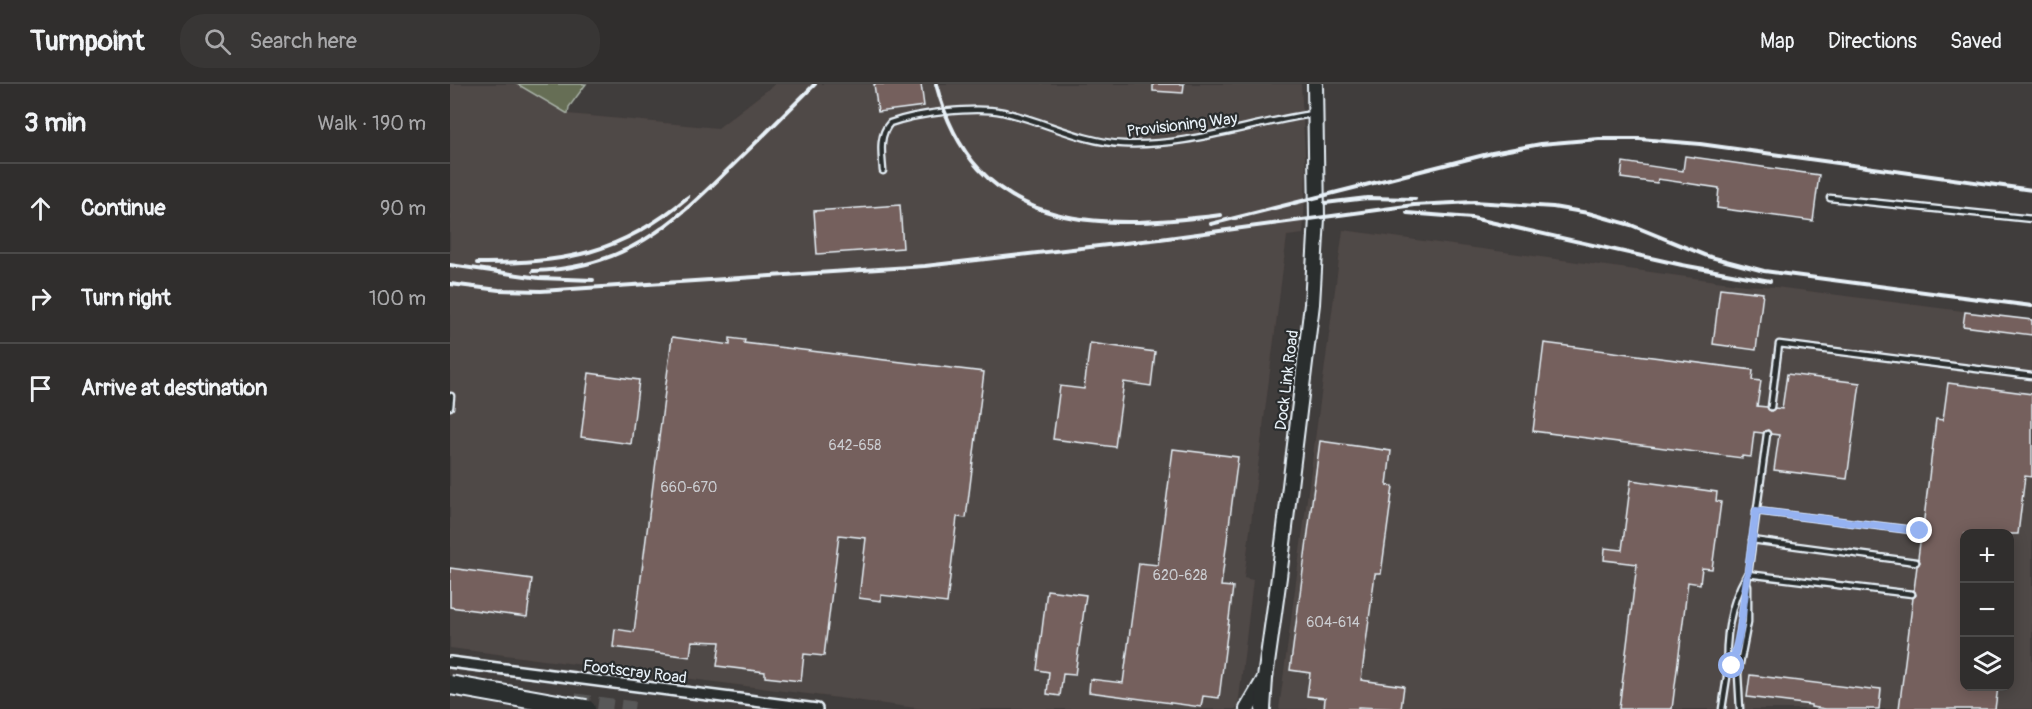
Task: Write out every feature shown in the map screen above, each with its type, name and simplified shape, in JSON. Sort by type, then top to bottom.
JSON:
[{"type":"highway","points":[[450,685],[586,709]]},
{"type":"main road","name":"Dock Link Road","points":[[1263,709],[1264,678],[1278,588],[1312,304],[1317,218],[1316,84]]},
{"type":"main road","name":"Dock Link Road","points":[[1246,709],[1264,678]]},
{"type":"street","name":"Footscray Road","points":[[450,662],[817,709]]},
{"type":"lane","name":"Provisioning Way","points":[[883,171],[883,132],[890,123],[944,112],[982,110],[1005,112],[1090,139],[1133,144],[1202,136],[1316,114]]},
{"type":"lane","points":[[1830,198],[2032,219]]},
{"type":"lane","points":[[1771,407],[1779,344],[2032,376]]},
{"type":"lane","points":[[450,406],[451,396]]},
{"type":"lane","points":[[1727,677],[1739,642],[1767,434]]},
{"type":"lane","points":[[1756,511],[1920,531]]},
{"type":"lane","points":[[1752,540],[1916,562]]},
{"type":"lane","points":[[1747,574],[1912,594]]},
{"type":"lane","points":[[1722,709],[1727,677],[1727,641],[1731,610],[1747,574]]},
{"type":"lane","points":[[1740,709],[1738,674],[1748,622],[1747,574]]},
{"type":"shaded area","points":[[450,84],[517,84],[568,114],[718,128],[775,84],[1301,84],[1306,174],[1303,234],[1287,236],[1244,578],[1253,580],[1238,707],[1235,709],[924,709],[450,648]]},
{"type":"shaded area","points":[[1343,230],[1745,285],[2032,320],[2032,709],[1279,709]]},
{"type":"green space","points":[[517,84],[586,84],[569,107],[568,114]]},
{"type":"building","points":[[874,84],[921,84],[924,106],[878,112]]},
{"type":"building","points":[[1153,84],[1184,84],[1183,93],[1153,91]]},
{"type":"building","points":[[1685,156],[1819,175],[1813,221],[1717,208],[1719,188],[1658,179],[1657,183],[1621,178],[1623,162],[1683,171]]},
{"type":"building","points":[[900,205],[903,248],[817,254],[814,211]]},
{"type":"building","points":[[1720,288],[1763,293],[1756,350],[1713,344]]},
{"type":"building","points":[[1965,312],[2032,320],[2032,335],[1963,326]]},
{"type":"building","points":[[672,337],[730,345],[730,338],[745,340],[744,343],[984,372],[966,518],[957,517],[947,603],[881,595],[881,601],[859,598],[866,538],[839,535],[824,656],[804,654],[801,681],[765,677],[765,672],[717,666],[720,642],[692,641],[690,657],[613,647],[615,629],[634,632]]},
{"type":"building","points":[[1090,343],[1155,352],[1151,386],[1124,382],[1115,447],[1053,439],[1060,386],[1084,389]]},
{"type":"building","points":[[1544,343],[1753,370],[1752,380],[1761,381],[1757,406],[1767,407],[1771,411],[1775,408],[1782,409],[1787,374],[1860,383],[1847,479],[1774,470],[1779,435],[1771,434],[1768,430],[1763,433],[1754,432],[1751,457],[1742,456],[1742,458],[1533,431]]},
{"type":"building","points":[[589,373],[639,380],[631,444],[581,437]]},
{"type":"building","points":[[1948,383],[2032,394],[2032,477],[2025,476],[2018,534],[2014,534],[2014,529],[1960,529],[1960,691],[1997,691],[1995,709],[1899,709],[1913,598],[1916,595],[1914,590],[1917,566],[1920,562],[1918,558],[1921,535],[1924,532],[1936,419],[1943,420]]},
{"type":"building","points":[[1320,441],[1391,451],[1387,485],[1393,486],[1381,574],[1375,574],[1361,680],[1404,686],[1401,709],[1358,707],[1358,709],[1324,709],[1325,698],[1307,696],[1310,673],[1290,670]]},
{"type":"building","points":[[1173,449],[1238,457],[1221,586],[1233,587],[1219,698],[1203,696],[1201,707],[1089,692],[1090,679],[1123,683],[1139,563],[1158,565]]},
{"type":"building","points":[[1631,480],[1717,492],[1716,501],[1721,502],[1712,569],[1702,568],[1700,584],[1688,582],[1672,709],[1619,709],[1637,564],[1604,560],[1605,548],[1622,550]]},
{"type":"building","points":[[450,568],[532,579],[527,617],[450,607]]},
{"type":"building","points":[[1047,590],[1086,595],[1075,675],[1063,674],[1060,696],[1047,694],[1049,672],[1037,670]]},
{"type":"building","points":[[1750,675],[1871,690],[1872,688],[1881,689],[1879,709],[1826,709],[1747,697]]},
{"type":"tunnel","points":[[575,701],[634,709]]},
{"type":"railway","points":[[533,271],[566,268],[594,262],[645,240],[711,186],[815,84]]},
{"type":"railway","points":[[936,84],[954,133],[979,169],[1010,195],[1046,211],[1085,220],[1128,222],[1221,215]]},
{"type":"railway","points":[[1211,224],[1492,153],[1541,144],[1599,139],[1640,139],[1700,144],[2032,190]]},
{"type":"railway","points":[[477,263],[537,261],[590,252],[639,232],[688,197]]},
{"type":"railway","points":[[1325,203],[1367,198],[1415,199]]},
{"type":"railway","points":[[450,284],[499,290],[541,291],[925,266],[1160,239],[1414,205],[1474,202],[1553,207],[1588,213],[1631,225],[1707,256],[1764,271],[2032,306]]},
{"type":"railway","points":[[1407,213],[1472,218],[1682,265],[1770,281]]},
{"type":"railway","points":[[450,265],[539,278],[593,280]]},
{"type":"route","points":[[1732,666],[1739,642],[1756,511],[1920,531]]}]
